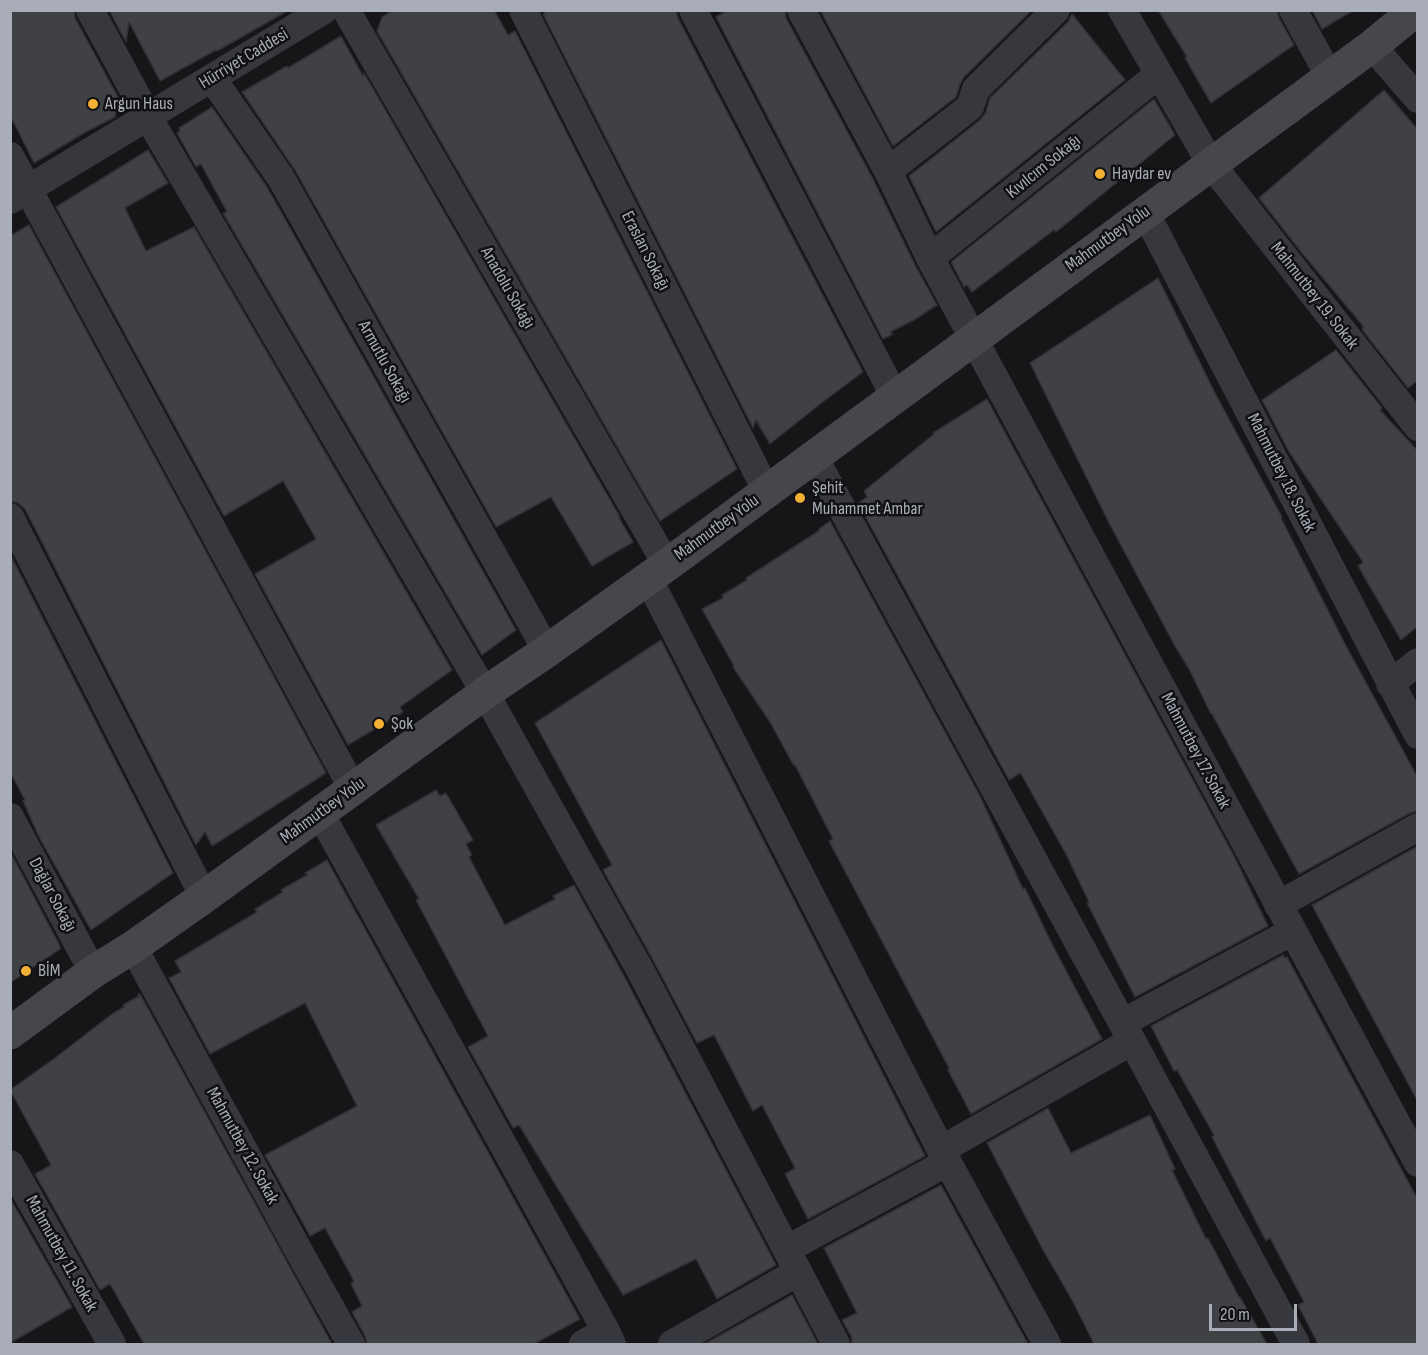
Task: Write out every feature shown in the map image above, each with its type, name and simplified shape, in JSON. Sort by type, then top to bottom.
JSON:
[{"type":"main road","name":"Mahmutbey Yolu","points":[[10,1033],[93,972],[204,897],[767,492],[1372,46],[1416,10]]},
{"type":"street","points":[[90,10],[148,117],[486,693],[638,966],[836,1344]]},
{"type":"street","name":"Hürriyet Caddesi","points":[[20,194],[324,10]]},
{"type":"street","name":"Anadolu Sokağı","points":[[346,10],[658,571],[944,1156],[1047,1344]]},
{"type":"street","name":"Eraslan Sokağı","points":[[523,10],[767,492]]},
{"type":"street","points":[[693,10],[895,397]]},
{"type":"street","name":"Mahmutbey 17. Sokak","points":[[801,10],[888,171],[930,258],[973,339],[1418,1163]]},
{"type":"street","points":[[888,171],[970,107],[976,89],[1056,10]]},
{"type":"street","name":"Mahmutbey 19. Sokak","points":[[1122,10],[1210,164],[1418,427]]},
{"type":"street","points":[[1293,10],[1330,77]]},
{"type":"street","points":[[1372,46],[1418,99]]},
{"type":"street","name":"Kıvılcım Sokağı","points":[[930,258],[1158,75]]},
{"type":"street","name":"Armutlu Sokağı","points":[[212,78],[281,177],[547,651]]},
{"type":"street","points":[[10,156],[20,194],[354,789]]},
{"type":"street","name":"Mahmutbey 18. Sokak","points":[[1145,212],[1418,735]]},
{"type":"street","points":[[814,456],[1296,1344]]},
{"type":"street","points":[[10,518],[204,897]]},
{"type":"street","points":[[1390,684],[1418,662]]},
{"type":"street","points":[[320,813],[600,1340]]},
{"type":"street","name":"Dağlar Sokağı","points":[[10,818],[93,972]]},
{"type":"street","points":[[1278,905],[1418,827]]},
{"type":"street","points":[[672,1344],[1127,1032],[1293,931]]},
{"type":"street","name":"Mahmutbey 12. Sokak","points":[[133,947],[351,1344]]},
{"type":"street","name":"Mahmutbey 11. Sokak","points":[[10,1164],[112,1344]]},
{"type":"building","points":[[10,10],[74,10],[75,18],[118,97],[115,117],[34,163],[10,115]]},
{"type":"building","points":[[109,10],[289,10],[160,81],[129,22],[126,42]]},
{"type":"building","points":[[393,10],[494,10],[508,35],[515,31],[737,469],[660,521],[377,31],[382,17]]},
{"type":"building","points":[[548,10],[676,10],[678,18],[863,372],[770,444],[756,420],[753,428],[543,14]]},
{"type":"building","points":[[728,10],[785,10],[786,18],[873,179],[937,305],[890,332],[893,334],[883,339],[716,17]]},
{"type":"building","points":[[820,10],[1032,10],[964,77],[956,97],[893,146]]},
{"type":"building","points":[[1158,10],[1277,10],[1294,45],[1211,103],[1185,58],[1187,57]]},
{"type":"building","points":[[1312,10],[1354,10],[1322,29]]},
{"type":"building","points":[[1072,14],[1125,80],[936,232],[909,176],[980,120],[986,112],[990,98],[1068,22]]},
{"type":"building","points":[[341,36],[633,542],[592,566],[551,497],[496,527],[295,170],[242,92]]},
{"type":"building","points":[[1384,90],[1418,130],[1418,380],[1408,388],[1364,332],[1362,328],[1364,327],[1259,198]]},
{"type":"building","points":[[1154,99],[1175,135],[1056,232],[1054,230],[972,292],[967,285],[964,287],[951,262]]},
{"type":"building","points":[[212,107],[267,187],[516,630],[482,655],[223,213],[227,212],[201,164],[196,167],[177,133],[180,131],[179,128]]},
{"type":"building","points":[[148,150],[168,183],[125,208],[146,251],[194,227],[452,670],[400,707],[403,712],[348,745],[255,574],[316,539],[283,481],[224,516],[56,207]]},
{"type":"building","points":[[29,225],[326,773],[212,846],[205,832],[196,845],[25,509],[18,503],[10,501],[10,236]]},
{"type":"building","points":[[1158,278],[1345,644],[1418,778],[1418,811],[1410,813],[1299,874],[1110,525],[1030,363]]},
{"type":"building","points":[[1336,350],[1382,408],[1380,410],[1418,451],[1418,626],[1401,640],[1358,566],[1363,562],[1288,450],[1262,400]]},
{"type":"building","points":[[987,399],[1235,858],[1268,926],[1135,997],[1087,903],[1089,902],[1066,854],[1021,774],[1009,780],[858,503],[867,497],[864,491],[933,433]]},
{"type":"building","points":[[830,521],[980,796],[1023,889],[1025,888],[1102,1039],[971,1114],[829,841],[833,839],[795,765],[770,722],[733,667],[702,609],[723,598],[722,595]]},
{"type":"building","points":[[10,554],[173,873],[91,930],[39,837],[23,801],[25,800],[10,772]]},
{"type":"building","points":[[661,640],[925,1156],[808,1219],[785,1174],[795,1168],[762,1105],[753,1111],[714,1035],[697,1043],[603,870],[612,865],[535,723]]},
{"type":"building","points":[[436,790],[440,796],[446,793],[473,840],[466,844],[472,855],[469,857],[505,925],[555,899],[553,896],[574,885],[776,1265],[717,1299],[696,1259],[623,1295],[519,1125],[513,1128],[468,1047],[488,1036],[416,900],[419,899],[376,825]]},
{"type":"building","points":[[1418,846],[1418,1102],[1312,905]]},
{"type":"building","points":[[12,855],[60,949],[10,983],[10,856]]},
{"type":"building","points":[[327,860],[580,1319],[534,1344],[367,1344],[352,1312],[362,1306],[351,1284],[354,1281],[325,1228],[310,1236],[265,1155],[357,1106],[305,1003],[210,1054],[169,978],[181,972],[175,961],[257,912],[255,909]]},
{"type":"building","points":[[1283,955],[1287,957],[1418,1200],[1418,1344],[1318,1344],[1298,1305],[1304,1302],[1270,1238],[1266,1241],[1212,1137],[1214,1135],[1177,1070],[1174,1071],[1151,1026]]},
{"type":"building","points":[[138,994],[332,1344],[144,1344],[110,1284],[100,1290],[35,1174],[51,1165],[10,1090],[124,1007],[123,1005],[139,996]]},
{"type":"building","points":[[1048,1108],[1071,1153],[1150,1115],[1175,1169],[1172,1170],[1206,1239],[1208,1238],[1267,1344],[1094,1344],[987,1143]]},
{"type":"building","points":[[941,1185],[1028,1344],[852,1344],[851,1336],[842,1320],[857,1313],[824,1248]]},
{"type":"building","points":[[10,1198],[72,1307],[10,1343]]},
{"type":"building","points":[[792,1295],[818,1344],[704,1344],[733,1328]]},
{"type":"place","name":"Argun Haus","points":[[93,104]]},
{"type":"place","name":"Haydar ev","points":[[1100,174]]},
{"type":"place","name":"Şehit Muhammet Ambar","points":[[800,498]]},
{"type":"place","name":"Şok","points":[[379,724]]},
{"type":"place","name":"BİM","points":[[26,971]]}]
